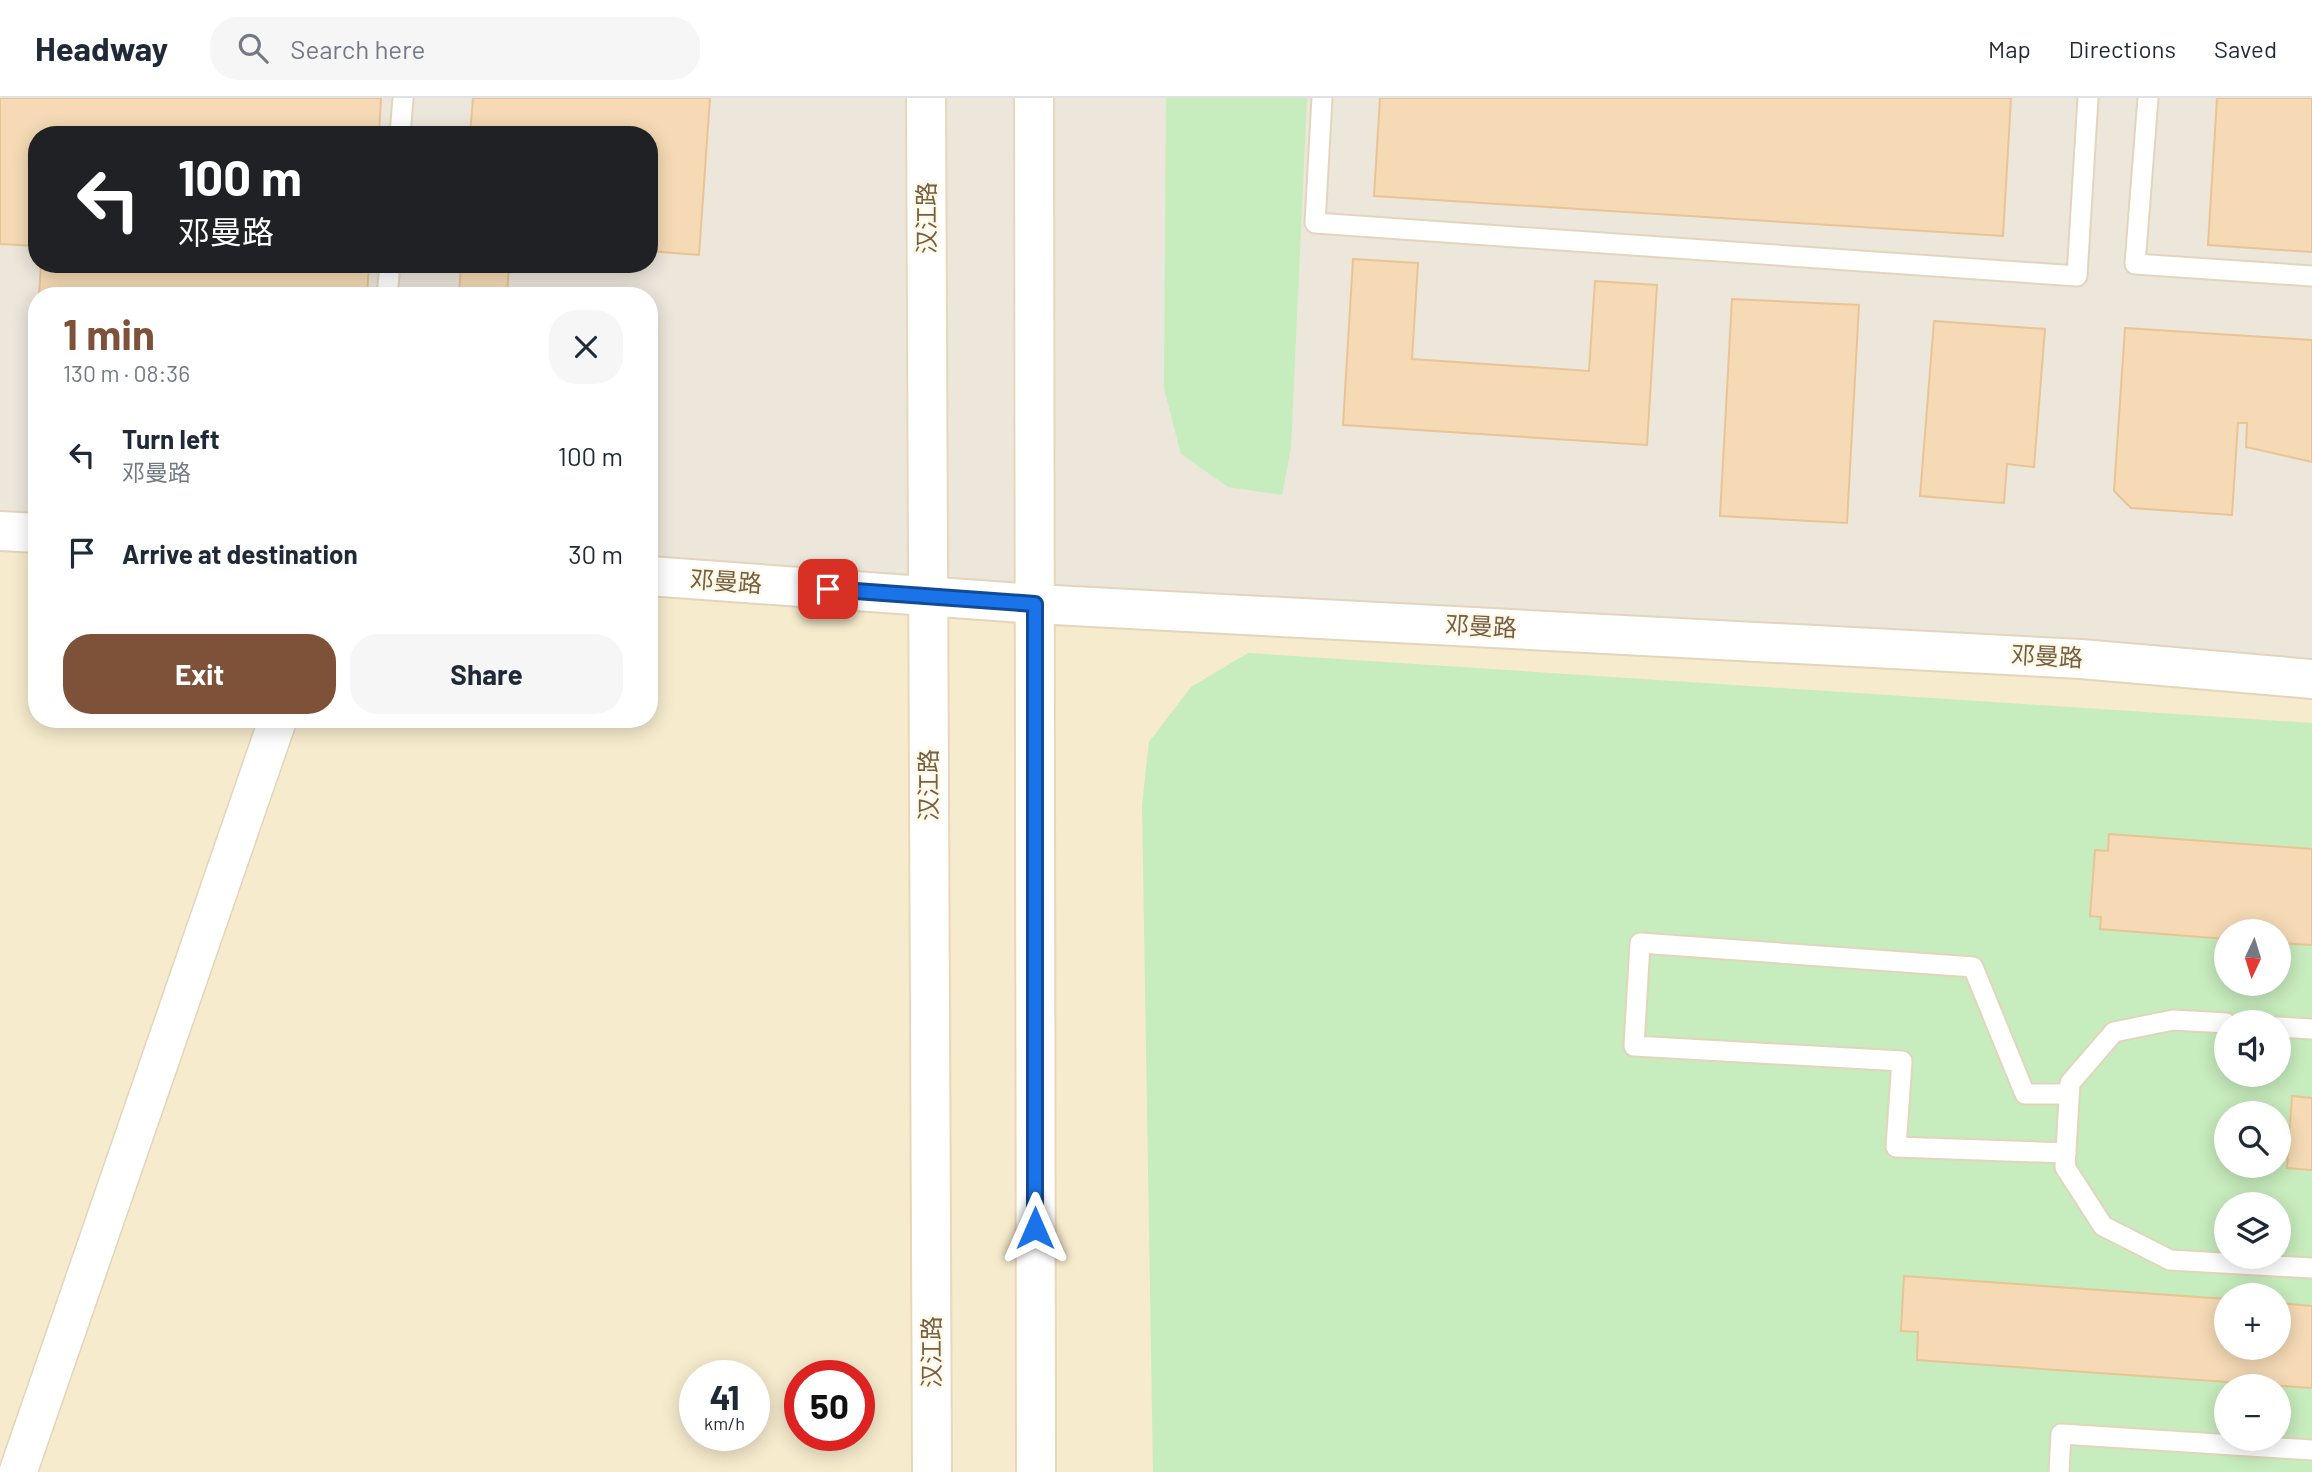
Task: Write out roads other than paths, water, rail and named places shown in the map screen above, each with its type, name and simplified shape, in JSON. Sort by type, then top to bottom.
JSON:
[{"type":"main road","name":"汉江路","points":[[926,98],[932,1472]]},
{"type":"main road","points":[[1034,98],[1036,1472]]},
{"type":"main road","points":[[0,531],[28,533]]},
{"type":"main road","name":"邓曼路","points":[[658,577],[1035,604],[2081,659],[2312,679]]},
{"type":"street","points":[[18,1472],[275,728]]},
{"type":"lane","points":[[401,126],[404,98]]},
{"type":"lane","points":[[1322,98],[1315,223],[2077,276],[2088,98]]},
{"type":"lane","points":[[2148,98],[2135,264],[2312,276]]},
{"type":"lane","points":[[2066,1153],[1896,1147],[1902,1061],[1634,1046],[1640,943],[1973,967],[2025,1094],[2069,1094]]},
{"type":"lane","points":[[2214,1022],[2174,1020],[2114,1032],[2070,1083],[2065,1167],[2104,1226],[2170,1261],[2312,1268]]},
{"type":"lane","points":[[2291,1028],[2312,1029]]},
{"type":"lane","points":[[2059,1472],[2061,1434],[2312,1450]]}]
